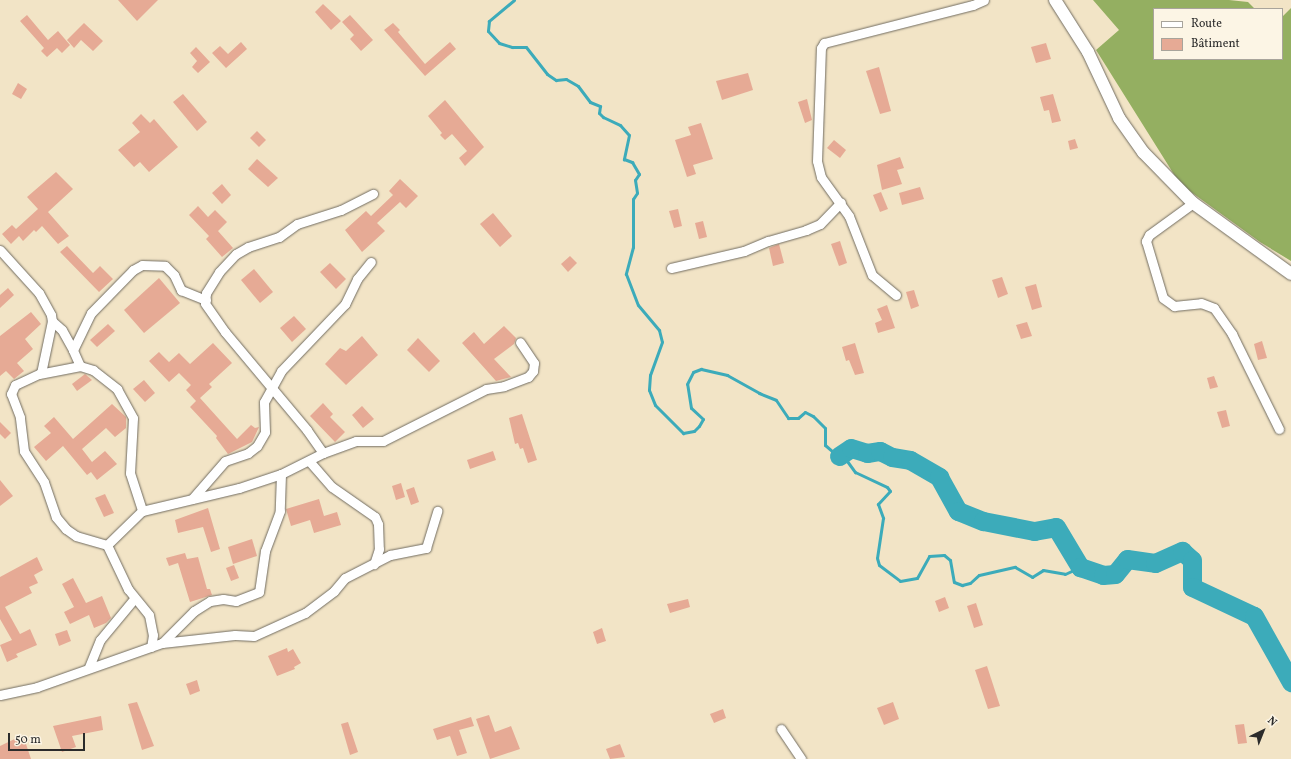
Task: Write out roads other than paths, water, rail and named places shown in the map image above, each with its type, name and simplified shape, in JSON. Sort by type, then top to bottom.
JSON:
[{"type":"street","points":[[896,295],[872,275],[841,202],[821,177],[816,161],[822,45],[984,0]]},
{"type":"street","points":[[1055,0],[1088,52],[1119,118],[1143,152],[1193,203],[1291,274]]},
{"type":"street","points":[[323,453],[310,433],[261,378],[246,354],[225,332],[206,300],[206,292],[219,272],[236,254],[248,247],[279,237],[297,224],[341,210],[373,194]]},
{"type":"street","points":[[671,268],[744,251],[768,241],[806,230],[820,224],[841,202]]},
{"type":"street","points":[[1193,203],[1149,234],[1146,241],[1161,292],[1168,303],[1174,306],[1201,303],[1214,308],[1232,334],[1279,429]]},
{"type":"street","points":[[0,250],[39,293],[52,321],[62,330],[80,366]]},
{"type":"street","points":[[192,499],[225,461],[244,455],[257,446],[265,432],[263,409],[271,388],[287,364],[344,304],[357,279],[370,262]]},
{"type":"street","points":[[73,350],[95,308],[122,279],[142,265],[165,266],[174,275],[181,290],[206,300]]},
{"type":"street","points":[[41,373],[52,321]]},
{"type":"street","points":[[107,545],[142,511],[192,499],[281,474],[310,462],[323,453],[356,441],[384,441],[486,390],[504,386],[528,377],[533,371],[534,363],[520,342]]},
{"type":"street","points":[[142,511],[130,472],[133,418],[117,389],[93,370],[80,366],[41,373],[15,384],[11,394],[20,417],[24,451],[44,482],[52,509],[60,524],[76,536],[107,545],[134,599],[149,615],[153,635],[151,647]]},
{"type":"street","points":[[310,462],[332,487],[375,517],[378,524],[379,549],[374,564]]},
{"type":"street","points":[[162,643],[194,611],[206,603],[223,599],[236,601],[260,592],[265,551],[280,511],[281,474]]},
{"type":"street","points":[[0,695],[37,687],[89,667],[113,662],[162,643],[235,635],[254,636],[305,613],[334,591],[345,578],[397,552],[426,548],[437,511]]},
{"type":"street","points":[[89,667],[100,640],[134,599]]},
{"type":"street","points":[[781,729],[801,759]]},
{"type":"waterway","points":[[514,0],[489,21],[488,31],[499,43],[512,47],[526,47],[547,74],[556,80],[566,79],[578,86],[590,102],[600,106],[599,113],[603,117],[620,125],[629,135],[624,159],[632,162],[639,174],[635,180],[637,193],[633,199],[633,247],[626,274],[638,305],[659,330],[662,342],[650,375],[649,390],[655,405],[683,433],[694,431],[703,419],[691,408],[687,384],[693,372],[701,369],[727,375],[759,393],[776,400],[788,418],[798,418],[805,412],[813,416],[825,428],[825,445],[847,461],[855,472],[887,487],[890,491],[878,504],[883,518],[877,558],[879,565],[900,581],[917,578],[929,556],[944,555],[950,560],[954,582],[962,585],[970,583],[979,575],[1015,567],[1032,577],[1043,570],[1065,574],[1080,567]]},
{"type":"waterway","points":[[839,456],[851,448],[867,453],[880,451],[892,457],[910,460],[939,477],[958,511],[983,521],[1034,531],[1056,527],[1080,567],[1103,575],[1115,574],[1127,559],[1155,563],[1182,551],[1192,560],[1192,587],[1254,616],[1291,682]]}]
